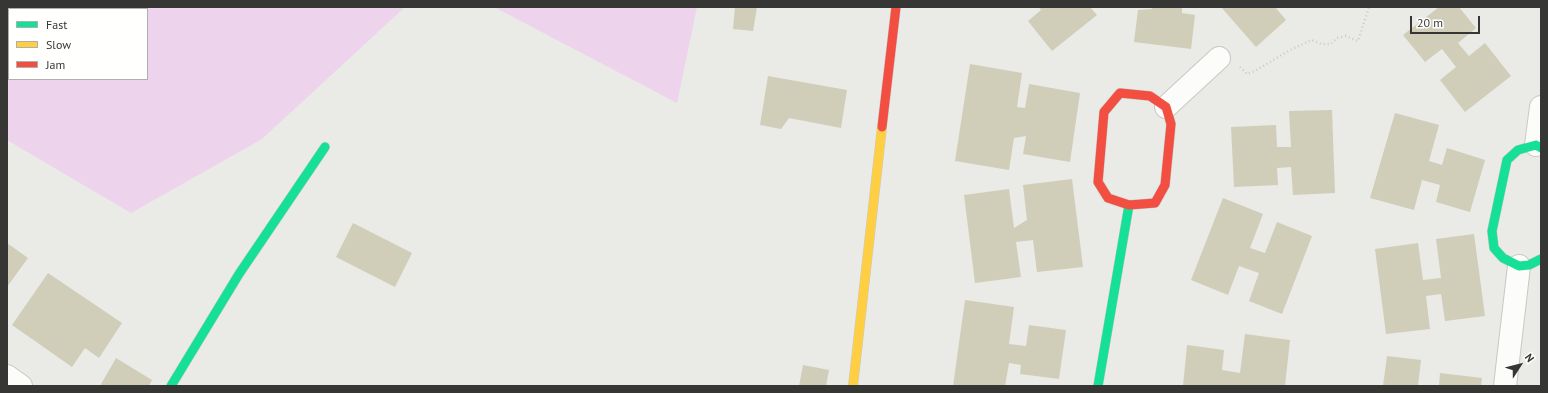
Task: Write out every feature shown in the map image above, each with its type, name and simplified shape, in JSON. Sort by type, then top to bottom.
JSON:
[{"type":"street","points":[[853,386],[896,7]]},
{"type":"street","points":[[1166,107],[1219,58]]},
{"type":"street","points":[[1120,93],[1150,96],[1166,107],[1171,124],[1165,184],[1155,203],[1129,205],[1108,198],[1098,182],[1104,112],[1120,93]]},
{"type":"street","points":[[1541,106],[1539,147],[1518,150],[1507,160],[1492,231],[1494,248],[1503,258],[1519,266],[1529,265],[1541,259]]},
{"type":"street","points":[[171,386],[239,274],[325,146]]},
{"type":"street","points":[[1098,386],[1129,205]]},
{"type":"street","points":[[1505,386],[1519,266]]},
{"type":"street","points":[[7,376],[21,386]]},
{"type":"path","points":[[1219,58],[1229,58],[1247,74],[1255,71],[1290,50],[1312,40],[1321,44],[1331,44],[1337,38],[1346,36],[1358,41],[1369,7]]},
{"type":"shaded area","points":[[7,7],[405,7],[262,139],[131,213],[7,140]]},
{"type":"shaded area","points":[[494,7],[697,7],[677,103]]},
{"type":"building","points":[[735,7],[757,7],[753,31],[733,29]]},
{"type":"building","points":[[1039,7],[1090,7],[1097,15],[1052,51],[1028,21],[1041,10]]},
{"type":"building","points":[[1152,7],[1182,7],[1182,13],[1195,15],[1191,49],[1134,42],[1138,10],[1152,9]]},
{"type":"building","points":[[1221,7],[1275,7],[1286,20],[1256,47]]},
{"type":"building","points":[[1439,7],[1459,7],[1476,28],[1458,43],[1469,56],[1485,43],[1511,76],[1465,112],[1440,80],[1456,67],[1442,49],[1425,62],[1403,35]]},
{"type":"building","points":[[970,64],[1022,73],[1017,107],[1025,108],[1029,84],[1080,93],[1070,162],[1023,154],[1026,136],[1014,138],[1009,170],[955,161]]},
{"type":"building","points":[[768,76],[847,90],[841,128],[789,118],[781,129],[760,125]]},
{"type":"building","points":[[1332,110],[1335,193],[1293,195],[1291,167],[1277,168],[1278,185],[1234,187],[1231,127],[1276,125],[1277,147],[1291,147],[1289,111]]},
{"type":"building","points":[[1395,113],[1439,125],[1429,161],[1442,165],[1447,148],[1485,160],[1470,212],[1436,202],[1440,185],[1422,180],[1414,210],[1370,198]]},
{"type":"building","points":[[1072,179],[1083,267],[1037,272],[1033,240],[1016,242],[1021,277],[975,283],[964,195],[1009,189],[1014,228],[1027,220],[1023,185]]},
{"type":"building","points":[[1223,198],[1263,214],[1250,248],[1265,253],[1277,222],[1312,236],[1282,314],[1249,301],[1259,273],[1239,266],[1228,295],[1191,280]]},
{"type":"building","points":[[353,223],[412,253],[395,287],[336,257]]},
{"type":"building","points":[[1474,234],[1485,316],[1445,321],[1441,294],[1426,296],[1430,329],[1386,334],[1375,249],[1418,243],[1423,280],[1441,278],[1436,239]]},
{"type":"building","points":[[7,243],[28,258],[7,287]]},
{"type":"building","points":[[48,273],[122,323],[99,358],[85,348],[72,367],[12,325]]},
{"type":"building","points":[[965,300],[1014,307],[1009,344],[1026,346],[1029,325],[1066,330],[1059,379],[1020,374],[1021,365],[1009,363],[1005,386],[953,386]]},
{"type":"building","points":[[1245,334],[1290,340],[1285,386],[1183,386],[1187,345],[1224,350],[1222,370],[1240,373]]},
{"type":"building","points":[[1387,356],[1421,360],[1418,386],[1383,386]]},
{"type":"building","points":[[116,358],[152,380],[149,386],[100,386]]},
{"type":"building","points":[[803,365],[829,370],[826,386],[799,386]]},
{"type":"building","points":[[1440,373],[1482,378],[1481,386],[1439,386]]},
{"type":"traffic: fast","points":[[1541,148],[1536,145],[1518,150],[1507,160],[1492,231],[1494,248],[1503,258],[1519,266],[1529,265],[1541,259]]},
{"type":"traffic: fast","points":[[171,386],[239,274],[325,147]]},
{"type":"traffic: fast","points":[[1098,386],[1129,205]]},
{"type":"traffic: slow","points":[[853,386],[882,127]]},
{"type":"traffic: jam","points":[[882,127],[896,7]]},
{"type":"traffic: jam","points":[[1120,93],[1150,96],[1166,107],[1171,124],[1165,185],[1155,203],[1129,205],[1108,198],[1098,182],[1104,112],[1120,93]]}]
